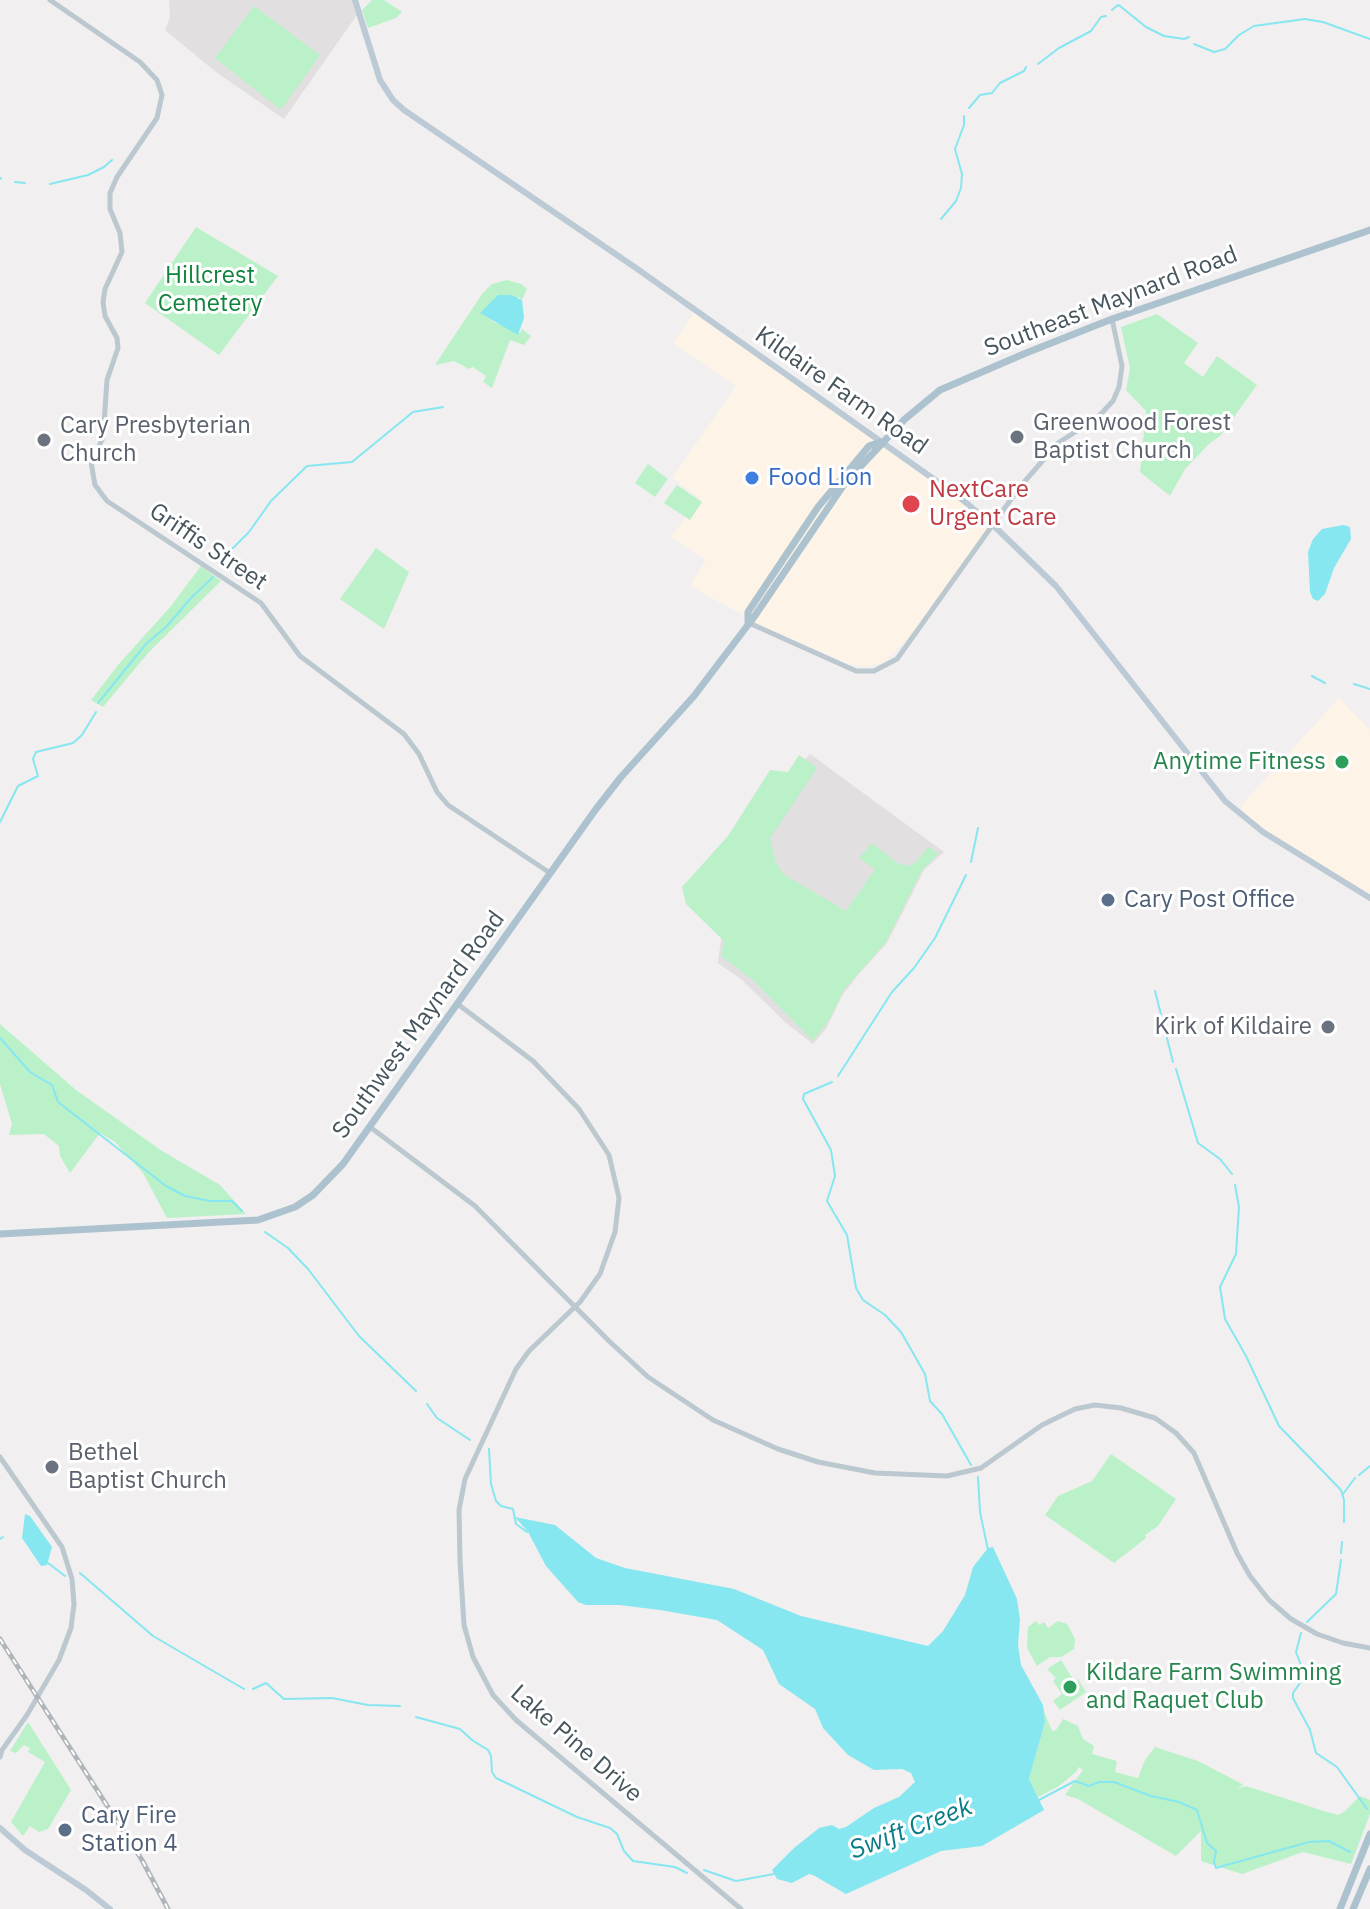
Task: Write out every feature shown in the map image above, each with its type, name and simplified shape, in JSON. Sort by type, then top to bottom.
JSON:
[{"type":"main road","name":"Kildaire Farm Road","points":[[355,0],[380,80],[404,110],[882,441],[993,525],[1056,585],[1225,801],[1263,832],[1370,898]]},
{"type":"main road","name":"Southeast Maynard Road","points":[[882,441],[940,390],[1112,319],[1370,230]]},
{"type":"main road","name":"Southwest Maynard Road","points":[[748,622],[747,614],[818,507],[869,446],[882,441]]},
{"type":"main road","name":"Southwest Maynard Road","points":[[0,1234],[258,1220],[273,1217],[313,1195],[333,1177],[370,1127],[621,777],[694,696],[754,617],[845,483],[882,441]]},
{"type":"main road","points":[[801,547],[819,512],[818,507]]},
{"type":"main road","points":[[0,1828],[25,1850],[110,1909]]},
{"type":"main road","points":[[1340,1909],[1370,1834]]},
{"type":"main road","points":[[1353,1909],[1370,1869]]},
{"type":"street","points":[[50,0],[61,3]]},
{"type":"street","name":"Griffis Street","points":[[61,3],[144,66],[157,80],[162,95],[156,119],[117,177],[110,195],[110,209],[122,247],[103,296],[105,316],[118,346],[107,380],[103,438],[91,466],[95,485],[104,497],[261,603],[300,656],[404,734],[419,754],[437,792],[448,805],[551,874]]},
{"type":"street","points":[[748,622],[850,669],[864,672],[880,669],[897,659],[1019,488],[1054,447],[1097,418],[1113,401],[1122,366],[1112,319]]},
{"type":"street","name":"Lake Pine Drive","points":[[459,1005],[526,1055],[579,1109],[609,1155],[619,1198],[615,1232],[600,1274],[577,1307],[529,1351],[516,1369],[465,1479],[459,1521],[462,1607],[467,1639],[483,1679],[516,1720],[741,1909]]},
{"type":"street","points":[[370,1127],[475,1206],[648,1377],[713,1420],[778,1449],[850,1469],[911,1476],[957,1475],[988,1465],[1042,1425],[1075,1409],[1108,1406],[1155,1418],[1176,1433],[1194,1453],[1237,1553],[1269,1600],[1291,1619],[1317,1634],[1370,1648]]},
{"type":"street","points":[[0,1457],[62,1547],[72,1579],[74,1604],[71,1628],[59,1660],[27,1715],[1,1750],[0,1757]]},
{"type":"shaded area","points":[[169,0],[355,0],[359,12],[284,119],[216,72],[165,30],[170,17]]},
{"type":"shaded area","points":[[696,310],[993,525],[924,620],[885,662],[866,667],[848,664],[763,626],[690,586],[706,560],[671,537],[700,498],[672,478],[736,386],[673,343]]},
{"type":"shaded area","points":[[1339,698],[1370,729],[1370,898],[1239,814],[1245,801]]},
{"type":"shaded area","points":[[810,754],[944,852],[924,870],[887,943],[842,996],[826,1029],[813,1044],[786,1023],[741,979],[718,963],[733,843]]},
{"type":"green space","points":[[372,0],[384,0],[402,12],[396,18],[368,28],[362,10]]},
{"type":"green space","points":[[254,6],[320,55],[281,110],[215,58]]},
{"type":"green space","name":"Hillcrest Cemetery","points":[[196,227],[278,276],[219,355],[145,303]]},
{"type":"green space","points":[[507,280],[527,289],[522,300],[519,297],[480,312],[494,322],[520,333],[522,329],[531,336],[524,345],[510,340],[492,388],[483,382],[486,376],[473,367],[469,369],[454,361],[435,365],[482,294],[492,284]]},
{"type":"green space","points":[[1157,314],[1198,343],[1184,363],[1203,377],[1217,356],[1257,385],[1220,436],[1185,469],[1170,496],[1140,472],[1146,411],[1126,390],[1130,369],[1121,327]]},
{"type":"green space","points":[[648,464],[668,479],[655,497],[635,483]]},
{"type":"green space","points":[[677,485],[702,502],[690,520],[664,503]]},
{"type":"green space","points":[[376,548],[409,572],[384,629],[340,599]]},
{"type":"green space","points":[[201,566],[221,581],[149,652],[103,707],[91,700],[171,606]]},
{"type":"green space","points":[[799,755],[817,768],[770,838],[776,863],[783,874],[846,911],[875,869],[859,858],[872,843],[897,863],[908,866],[916,862],[928,847],[939,853],[921,872],[886,942],[844,990],[829,1020],[813,1041],[754,981],[721,956],[724,941],[686,904],[682,887],[728,836],[770,770],[788,772]]},
{"type":"green space","points":[[0,1024],[76,1090],[162,1151],[220,1185],[246,1214],[167,1218],[143,1173],[115,1142],[100,1133],[70,1173],[60,1156],[59,1146],[44,1134],[9,1135],[12,1124],[0,1084]]},
{"type":"green space","points":[[1111,1454],[1176,1499],[1158,1526],[1114,1563],[1045,1515],[1058,1496],[1092,1481]]},
{"type":"green space","points":[[1036,1621],[1039,1625],[1044,1622],[1048,1628],[1058,1621],[1067,1624],[1075,1639],[1074,1649],[1061,1657],[1050,1657],[1037,1666],[1027,1648],[1028,1627]]},
{"type":"green space","name":"Kildare Farm Swimming and Raquet Club","points":[[1061,1660],[1074,1681],[1078,1679],[1086,1692],[1060,1710],[1053,1701],[1062,1694],[1053,1681],[1056,1678],[1047,1669]]},
{"type":"green space","points":[[1043,1709],[1052,1731],[1063,1719],[1078,1726],[1083,1739],[1094,1746],[1092,1754],[1117,1761],[1115,1772],[1138,1778],[1145,1760],[1155,1747],[1198,1761],[1243,1785],[1237,1789],[1246,1786],[1338,1815],[1360,1796],[1370,1800],[1370,1814],[1351,1864],[1303,1852],[1242,1874],[1201,1861],[1201,1831],[1176,1856],[1078,1799],[1065,1795],[1083,1770],[1079,1767],[1059,1786],[1038,1797],[1029,1779],[1045,1722]]},
{"type":"green space","points":[[28,1722],[71,1790],[48,1829],[39,1832],[30,1826],[23,1836],[11,1822],[45,1762],[28,1752],[30,1748],[24,1745],[16,1753],[10,1751]]},
{"type":"water","points":[[498,295],[511,295],[522,300],[524,318],[518,335],[480,313]]},
{"type":"water","points":[[1343,525],[1350,527],[1351,539],[1334,568],[1325,594],[1318,601],[1313,599],[1310,592],[1308,552],[1313,539],[1322,529]]},
{"type":"water","points":[[25,1514],[30,1516],[52,1547],[47,1565],[41,1566],[22,1538]]},
{"type":"water","points":[[515,1517],[555,1525],[596,1558],[625,1568],[734,1589],[801,1616],[928,1646],[943,1631],[965,1595],[973,1567],[988,1548],[993,1547],[1017,1599],[1021,1665],[1043,1705],[1045,1722],[1029,1779],[1044,1810],[982,1846],[941,1851],[846,1894],[809,1874],[792,1883],[777,1879],[772,1870],[819,1828],[832,1825],[839,1829],[846,1827],[874,1808],[899,1797],[915,1782],[911,1773],[902,1769],[874,1770],[848,1755],[823,1728],[815,1709],[779,1684],[763,1650],[717,1620],[660,1610],[578,1602],[546,1566],[528,1532]]},
{"type":"waterway","points":[[1112,10],[1118,5],[1146,27],[1164,36],[1189,37]]},
{"type":"waterway","points":[[1038,64],[1059,48],[1091,31],[1101,17],[1106,16]]},
{"type":"waterway","points":[[1194,44],[1214,52],[1225,49],[1254,26],[1305,19],[1323,22],[1370,39]]},
{"type":"waterway","points":[[969,108],[980,95],[992,93],[1000,83],[1026,67]]},
{"type":"waterway","points":[[941,219],[956,201],[961,188],[962,174],[955,149],[964,116]]},
{"type":"waterway","points":[[50,184],[88,175],[112,160]]},
{"type":"waterway","points":[[15,182],[25,183]]},
{"type":"waterway","points":[[218,563],[249,532],[271,501],[307,466],[352,462],[413,412],[443,407]]},
{"type":"waterway","points":[[98,703],[146,644],[213,577]]},
{"type":"waterway","points":[[1312,676],[1325,683]]},
{"type":"waterway","points":[[1354,684],[1370,689]]},
{"type":"waterway","points":[[0,822],[18,786],[38,776],[33,759],[36,752],[73,743],[82,735],[96,712]]},
{"type":"waterway","points":[[971,862],[978,828]]},
{"type":"waterway","points":[[838,1076],[892,992],[935,938],[966,875]]},
{"type":"waterway","points":[[1155,991],[1173,1062]]},
{"type":"waterway","points":[[0,1038],[30,1072],[52,1085],[58,1102],[166,1186],[185,1196],[232,1201],[242,1211]]},
{"type":"waterway","points":[[1176,1069],[1198,1143],[1220,1159],[1232,1174]]},
{"type":"waterway","points":[[832,1082],[804,1094],[803,1099],[831,1150],[835,1176],[827,1201],[847,1235],[856,1288],[863,1300],[885,1315],[901,1332],[925,1374],[930,1401],[942,1414],[971,1465]]},
{"type":"waterway","points":[[1235,1185],[1239,1207],[1236,1254],[1220,1287],[1225,1319],[1279,1426],[1341,1490],[1344,1522]]},
{"type":"waterway","points":[[265,1232],[288,1248],[308,1269],[359,1336],[416,1391]]},
{"type":"waterway","points":[[427,1404],[437,1418],[470,1440]]},
{"type":"waterway","points":[[489,1449],[491,1484],[496,1501],[513,1509],[516,1524],[527,1532]]},
{"type":"waterway","points":[[1359,1475],[1370,1466]]},
{"type":"waterway","points":[[978,1477],[980,1512],[988,1550]]},
{"type":"waterway","points":[[1343,1494],[1355,1478]]},
{"type":"waterway","points":[[1341,1553],[1342,1542]]},
{"type":"waterway","points":[[1307,1622],[1336,1594],[1341,1560]]},
{"type":"waterway","name":"Swift Creek","points":[[48,1563],[65,1576]]},
{"type":"waterway","name":"Swift Creek","points":[[80,1573],[153,1636],[244,1689]]},
{"type":"waterway","points":[[1301,1633],[1296,1652],[1305,1676],[1293,1698],[1310,1730],[1316,1753],[1337,1767],[1367,1809]]},
{"type":"waterway","name":"Swift Creek","points":[[253,1689],[266,1683],[284,1699],[332,1698],[368,1705],[400,1706]]},
{"type":"waterway","name":"Swift Creek","points":[[416,1717],[460,1729],[488,1750],[496,1778],[577,1817],[610,1828],[633,1861],[675,1867],[687,1873]]},
{"type":"waterway","name":"Swift Creek","points":[[1037,1801],[1075,1781],[1089,1786],[1114,1782],[1151,1796],[1179,1802],[1197,1810],[1207,1843],[1216,1851],[1216,1868],[1309,1842],[1329,1841],[1350,1852]]},
{"type":"waterway","name":"Swift Creek","points":[[704,1870],[736,1881],[774,1874]]},
{"type":"railway","points":[[0,1639],[142,1860],[168,1909]]},
{"type":"place","name":"Greenwood Forest Baptist Church","points":[[1017,437]]},
{"type":"place","name":"Cary Presbyterian Church","points":[[44,440]]},
{"type":"place","name":"Food Lion","points":[[752,478]]},
{"type":"place","name":"NextCare Urgent Care","points":[[911,504]]},
{"type":"place","name":"Anytime Fitness","points":[[1342,762]]},
{"type":"place","name":"Cary Post Office","points":[[1108,900]]},
{"type":"place","name":"Kirk of Kildaire","points":[[1328,1027]]},
{"type":"place","name":"Bethel Baptist Church","points":[[52,1467]]},
{"type":"place","name":"Kildare Farm Swimming and Raquet Club","points":[[1070,1687]]},
{"type":"place","name":"Cary Fire Station 4","points":[[65,1830]]}]
